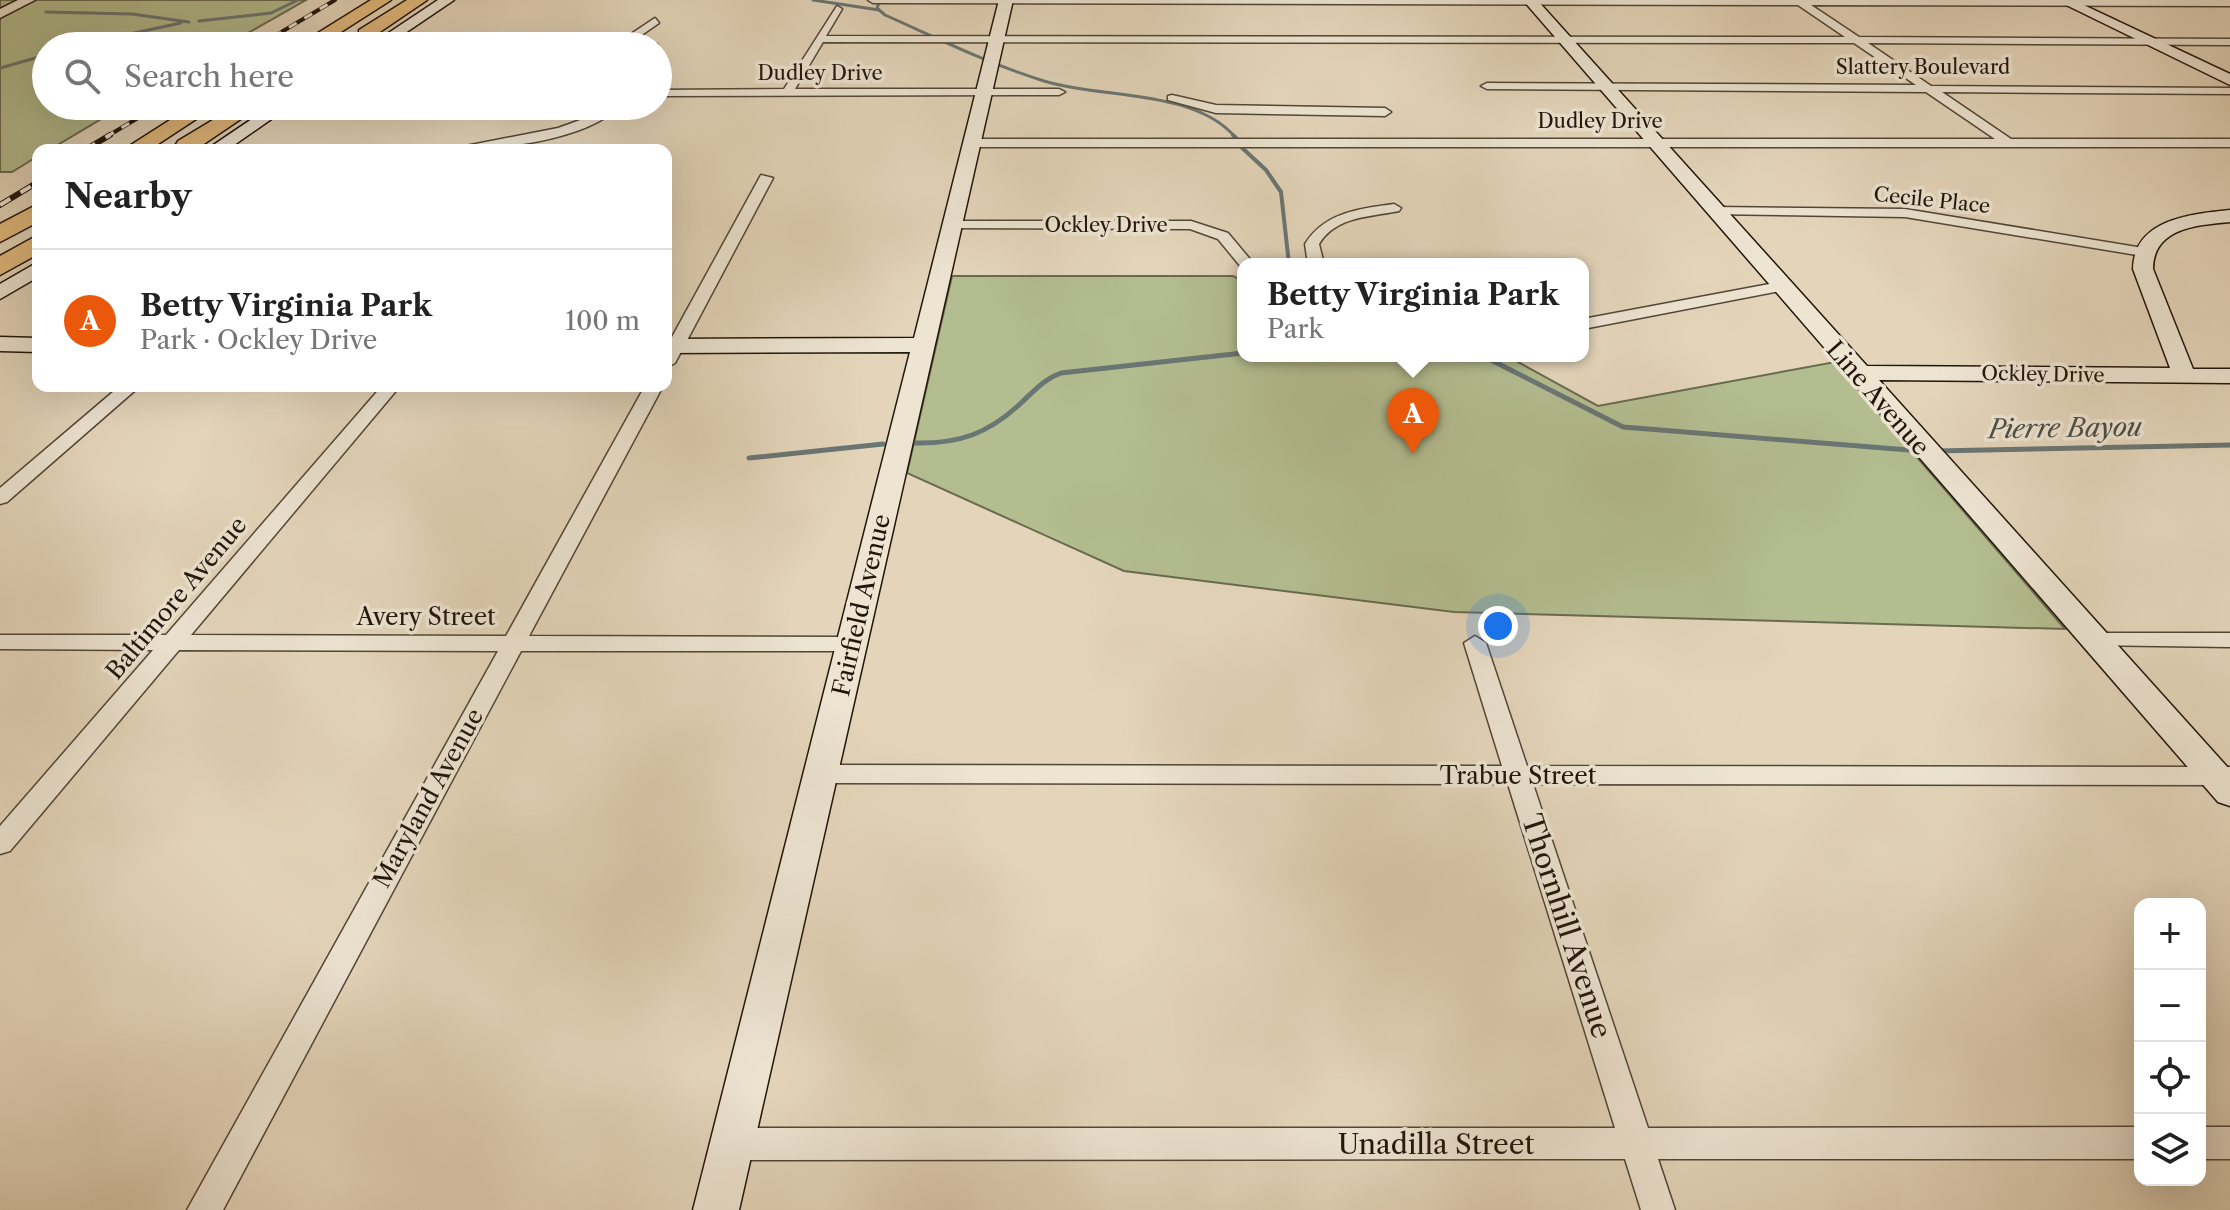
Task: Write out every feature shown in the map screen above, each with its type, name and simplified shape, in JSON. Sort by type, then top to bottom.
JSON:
[{"type":"highway","points":[[329,32],[383,0]]},
{"type":"highway","points":[[368,32],[419,0]]},
{"type":"highway","points":[[144,144],[183,120]]},
{"type":"highway","points":[[190,144],[228,120]]},
{"type":"highway","points":[[0,235],[32,215]]},
{"type":"highway","points":[[0,267],[32,247]]},
{"type":"street","points":[[0,14],[28,0]]},
{"type":"street","points":[[398,32],[447,0]]},
{"type":"street","points":[[873,0],[1277,4],[1531,0],[2230,3]]},
{"type":"street","name":"Line Avenue","points":[[1531,0],[1561,40],[1610,86],[1652,141],[1942,471],[2225,782]]},
{"type":"street","points":[[1799,0],[2007,142]]},
{"type":"street","name":"Fairfield Avenue","points":[[716,1210],[1006,1]]},
{"type":"street","points":[[2064,1],[2230,86]]},
{"type":"street","points":[[787,93],[837,9]]},
{"type":"street","points":[[639,32],[655,21]]},
{"type":"street","points":[[991,64],[1140,41],[1289,36],[1429,40],[2230,42]]},
{"type":"street","points":[[818,41],[952,41],[991,64],[1059,92]]},
{"type":"street","name":"Dudley Drive","points":[[672,93],[787,93],[991,64]]},
{"type":"street","name":"Slattery Boulevard","points":[[1487,86],[2230,86]]},
{"type":"street","points":[[1172,98],[1211,108],[1385,112]]},
{"type":"street","points":[[1292,112],[1303,142]]},
{"type":"street","points":[[224,144],[261,120]]},
{"type":"street","points":[[482,144],[592,120]]},
{"type":"street","name":"Dudley Drive","points":[[971,143],[2230,143]]},
{"type":"street","points":[[672,346],[766,178]]},
{"type":"street","points":[[1315,258],[1312,244],[1324,227],[1352,216],[1394,208]]},
{"type":"street","name":"Cecile Place","points":[[1714,211],[1905,213],[2143,252]]},
{"type":"street","points":[[2184,375],[2143,269],[2143,252],[2157,236],[2171,228],[2230,216]]},
{"type":"street","name":"Ockley Drive","points":[[951,225],[1191,225],[1223,236],[1241,258]]},
{"type":"street","points":[[0,293],[32,272]]},
{"type":"street","points":[[1589,323],[1745,291],[1780,287]]},
{"type":"street","points":[[0,344],[32,345]]},
{"type":"street","points":[[672,351],[923,345]]},
{"type":"street","name":"Ockley Drive","points":[[1856,373],[2230,376]]},
{"type":"street","points":[[0,498],[124,392]]},
{"type":"street","name":"Baltimore Avenue","points":[[0,844],[386,392]]},
{"type":"street","name":"Maryland Avenue","points":[[204,1210],[651,392]]},
{"type":"street","points":[[2093,640],[2230,640]]},
{"type":"street","name":"Avery Street","points":[[0,642],[852,644]]},
{"type":"street","name":"Thornhill Avenue","points":[[1475,643],[1658,1210]]},
{"type":"street","name":"Trabue Street","points":[[821,774],[1519,775],[2225,782]]},
{"type":"street","name":"Unadilla Street","points":[[732,1144],[2134,1143]]},
{"type":"street","points":[[2206,1143],[2230,1143]]},
{"type":"green space","points":[[0,0],[306,0],[250,32],[32,32],[32,120],[99,120],[59,144],[32,144],[32,160],[12,172],[0,172]]},
{"type":"green space","points":[[952,276],[1233,276],[1237,278],[1237,362],[1518,362],[1598,406],[1835,362],[2065,629],[1454,612],[1124,571],[907,473]]},
{"type":"waterway","points":[[199,21],[271,13],[298,0]]},
{"type":"waterway","points":[[813,0],[879,10]]},
{"type":"waterway","points":[[879,3],[877,8],[885,15],[1003,67],[1067,87],[1172,103],[1217,122],[1235,137]]},
{"type":"waterway","points":[[46,12],[132,14],[189,22]]},
{"type":"waterway","points":[[139,32],[181,23]]},
{"type":"waterway","points":[[0,68],[32,59]]},
{"type":"waterway","points":[[1239,145],[1266,170],[1281,192],[1288,258]]},
{"type":"waterway","points":[[914,443],[945,442],[985,430],[1009,414],[1044,382],[1061,373],[1237,354]]},
{"type":"waterway","points":[[1495,362],[1623,427],[1921,451]]},
{"type":"waterway","points":[[749,458],[883,444]]},
{"type":"waterway","name":"Pierre Bayou","points":[[1936,451],[2230,445]]},
{"type":"railway","points":[[281,32],[335,0]]},
{"type":"railway","points":[[106,137],[135,120]]},
{"type":"railway","points":[[95,144],[110,135]]},
{"type":"railway","points":[[0,205],[32,186]]},
{"type":"place","name":"Betty Virginia Park","points":[[1413,454]]}]
